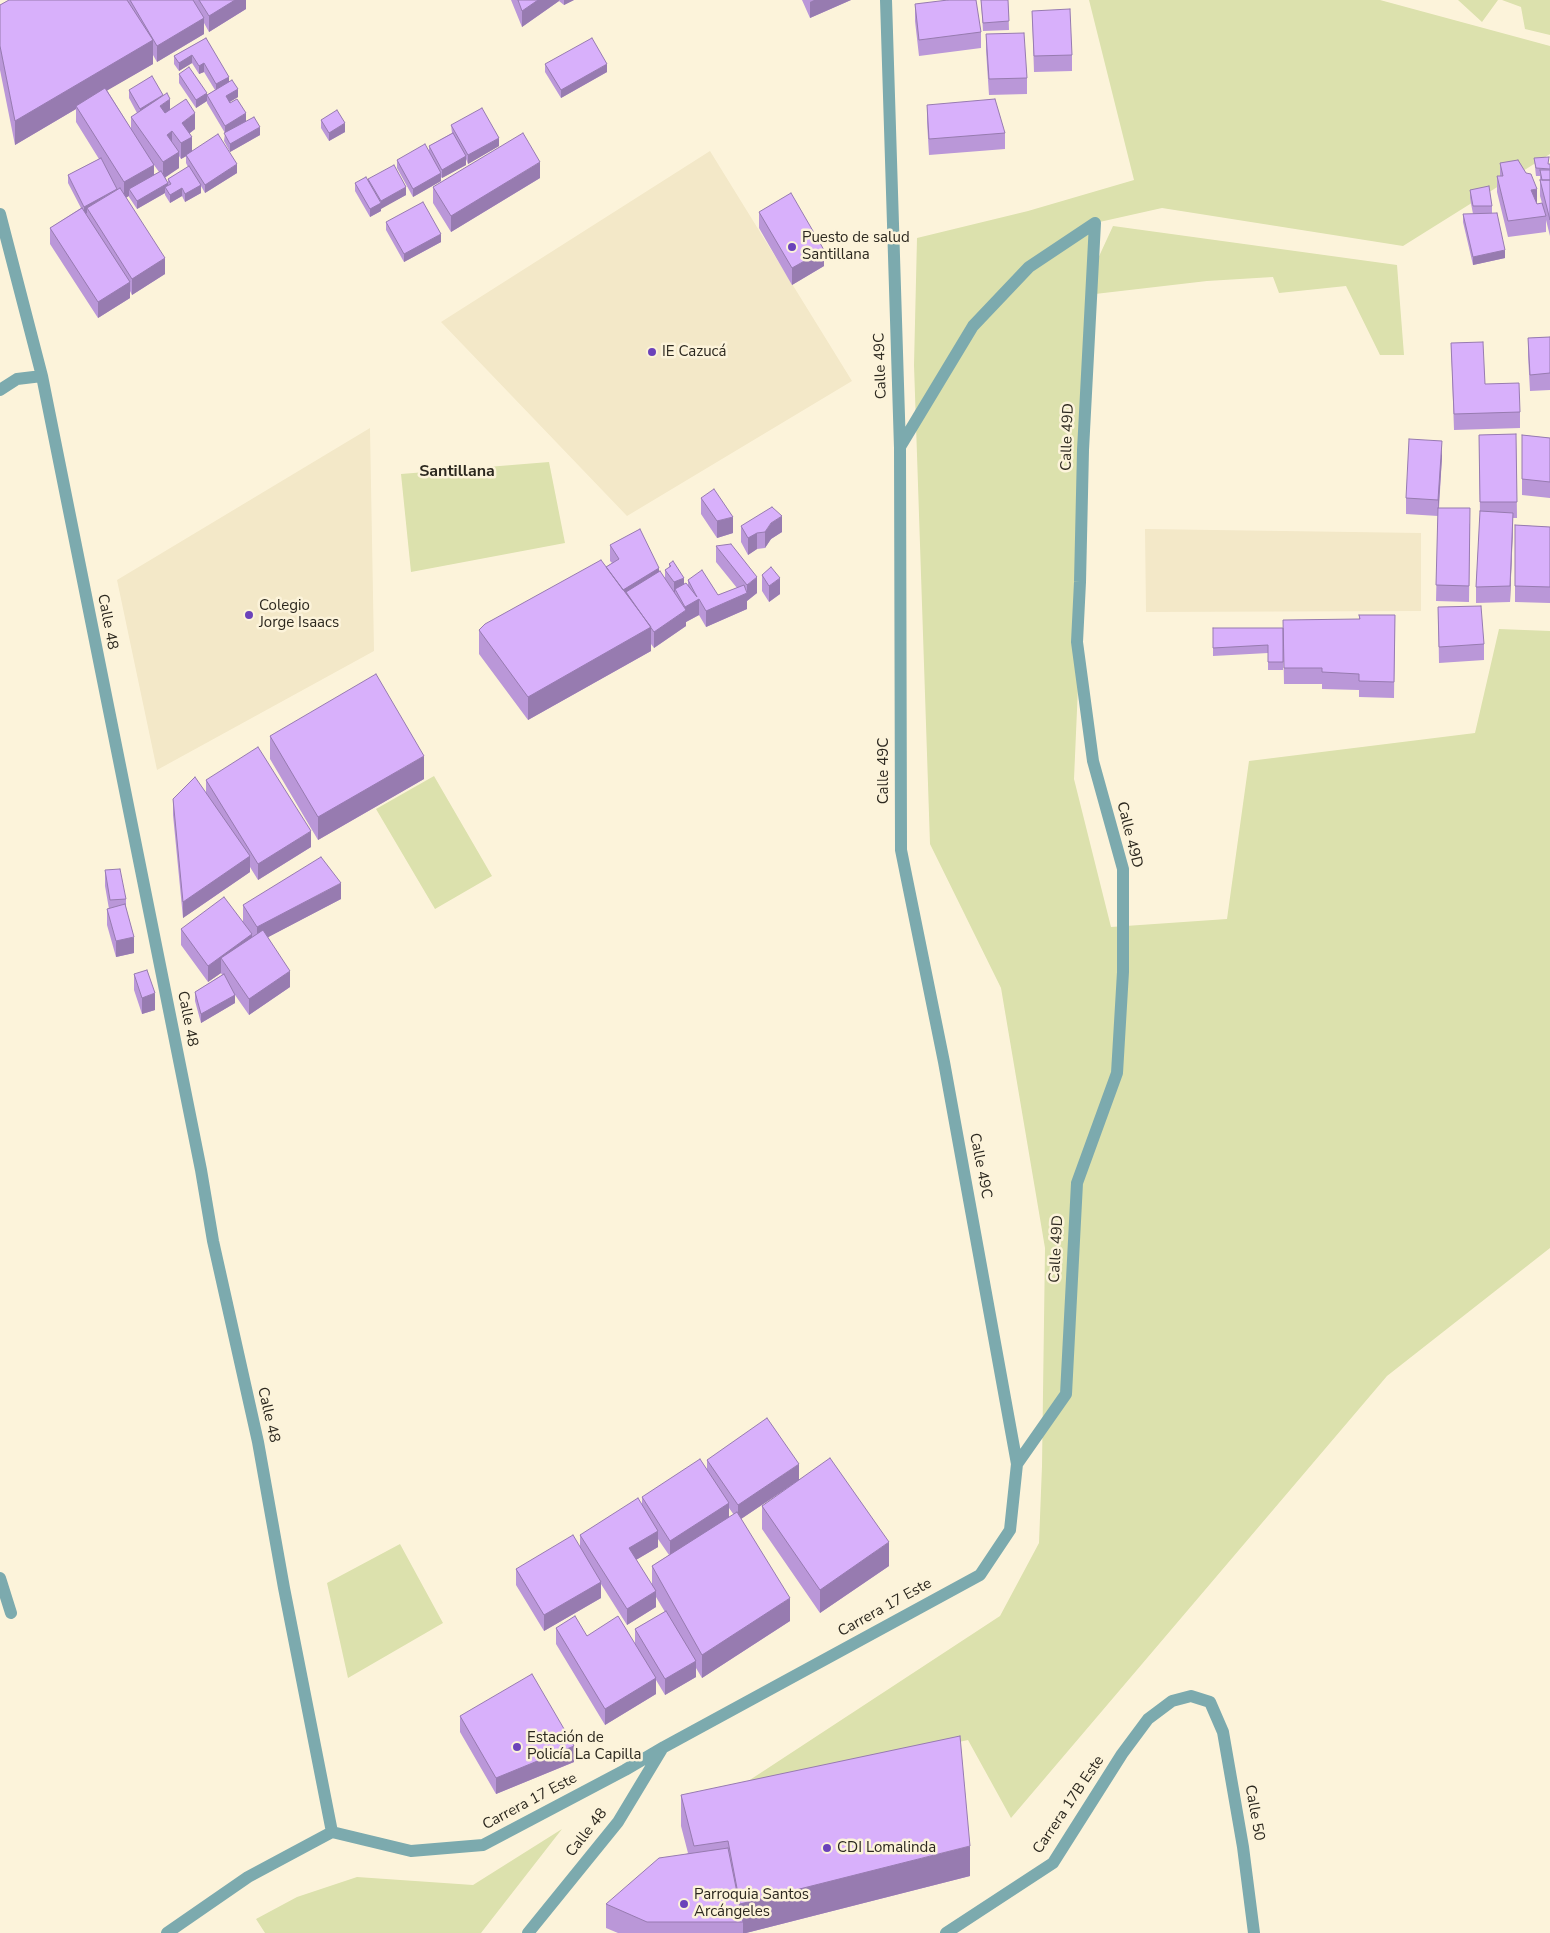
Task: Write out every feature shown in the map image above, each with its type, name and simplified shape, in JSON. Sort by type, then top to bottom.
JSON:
[{"type":"street","name":"Calle 49C","points":[[886,0],[900,448],[901,850],[946,1072],[1017,1464],[1010,1530]]},
{"type":"street","name":"Calle 48","points":[[0,214],[42,376],[201,1170],[213,1241],[258,1442],[284,1588],[332,1832]]},
{"type":"street","name":"Calle 49D","points":[[900,448],[973,326],[1029,266],[1095,223],[1083,450],[1077,642],[1093,761],[1123,869],[1122,972],[1117,1073],[1077,1183],[1066,1394],[1017,1464]]},
{"type":"street","points":[[0,390],[17,379],[42,376]]},
{"type":"street","name":"Carrera 17 Este","points":[[332,1832],[411,1852],[483,1845],[625,1770],[980,1575],[1010,1530]]},
{"type":"street","points":[[0,1578],[11,1612]]},
{"type":"street","name":"Carrera 17B Este","points":[[946,1933],[1054,1863],[1122,1754],[1148,1719],[1172,1701],[1191,1696],[1210,1702]]},
{"type":"street","name":"Calle 50","points":[[1210,1702],[1223,1732],[1243,1847],[1254,1933]]},
{"type":"street","name":"Calle 48","points":[[528,1933],[618,1822],[664,1747]]},
{"type":"street","points":[[167,1933],[248,1877],[332,1832]]},
{"type":"shaded area","name":"IE Cazucá","points":[[710,151],[852,381],[627,516],[441,322]]},
{"type":"shaded area","name":"Colegio Jorge Isaacs","points":[[370,428],[374,651],[157,770],[117,580]]},
{"type":"shaded area","points":[[1145,529],[1421,533],[1421,611],[1146,612]]},
{"type":"green space","points":[[1089,0],[1380,0],[1550,46],[1550,154],[1403,246],[1162,208],[1095,223],[1095,265],[1113,226],[1397,265],[1404,355],[1380,355],[1346,286],[1279,293],[1273,277],[1207,281],[1095,294],[1074,779],[1111,927],[1227,919],[1249,761],[1475,733],[1499,629],[1550,631],[1550,1248],[1387,1376],[1011,1818],[968,1740],[733,1791],[1000,1616],[1039,1543],[1045,1248],[1001,988],[930,844],[914,365],[917,238],[1028,211],[1134,180]]},
{"type":"green space","points":[[1458,0],[1498,0],[1482,22]]},
{"type":"green space","points":[[1502,0],[1550,0],[1550,35],[1525,29],[1521,7]]},
{"type":"green space","points":[[549,462],[565,543],[411,572],[401,474]]},
{"type":"green space","points":[[434,776],[492,876],[435,909],[376,809]]},
{"type":"green space","points":[[400,1544],[443,1623],[348,1678],[327,1583]]},
{"type":"green space","points":[[562,1829],[481,1933],[265,1933],[256,1919],[297,1897],[357,1877],[473,1885]]},
{"type":"building","points":[[9,0],[127,0],[153,40],[15,121],[0,46],[0,5]]},
{"type":"building","points":[[130,0],[193,0],[204,18],[157,46]]},
{"type":"building","points":[[199,0],[235,0],[209,16]]},
{"type":"building","points":[[518,0],[538,0],[522,11]]},
{"type":"building","points":[[948,0],[976,0],[981,32],[919,40],[915,4]]},
{"type":"building","points":[[981,0],[1008,0],[1009,21],[983,23]]},
{"type":"building","points":[[1070,9],[1072,55],[1034,56],[1032,11]]},
{"type":"building","points":[[1024,33],[1027,78],[989,79],[986,34]]},
{"type":"building","points":[[206,38],[229,77],[216,84],[204,63],[199,66],[192,55],[179,63],[174,56]]},
{"type":"building","points":[[592,38],[607,64],[561,90],[545,64]]},
{"type":"building","points":[[189,67],[207,93],[196,100],[179,74]]},
{"type":"building","points":[[152,76],[163,95],[140,109],[129,90]]},
{"type":"building","points":[[232,80],[238,89],[226,96],[230,103],[237,99],[246,113],[225,126],[207,95]]},
{"type":"building","points":[[105,88],[154,165],[124,182],[76,106]]},
{"type":"building","points":[[167,93],[170,99],[160,106],[165,113],[186,99],[195,113],[182,123],[192,137],[181,143],[172,131],[167,135],[179,152],[163,162],[131,117]]},
{"type":"building","points":[[995,99],[1005,133],[929,139],[927,105]]},
{"type":"building","points":[[482,108],[499,138],[468,155],[451,125]]},
{"type":"building","points":[[337,110],[345,123],[329,133],[321,120]]},
{"type":"building","points":[[254,117],[260,127],[230,144],[224,133]]},
{"type":"building","points":[[453,133],[466,156],[442,170],[429,146]]},
{"type":"building","points":[[523,133],[540,162],[451,216],[433,187]]},
{"type":"building","points":[[218,134],[237,164],[205,185],[186,155]]},
{"type":"building","points":[[425,144],[441,173],[413,189],[397,160]]},
{"type":"building","points":[[1549,157],[1548,164],[1550,164],[1550,169],[1536,168],[1534,158]]},
{"type":"building","points":[[101,158],[117,189],[84,207],[68,175]]},
{"type":"building","points":[[1518,160],[1526,173],[1531,174],[1537,189],[1531,190],[1537,204],[1542,203],[1546,216],[1508,221],[1497,176],[1503,176],[1500,163]]},
{"type":"building","points":[[394,165],[406,187],[381,201],[368,179]]},
{"type":"building","points":[[189,166],[201,185],[185,194],[182,188],[170,195],[165,187],[171,184],[168,179]]},
{"type":"building","points":[[1540,170],[1550,170],[1550,180],[1542,180]]},
{"type":"building","points":[[161,171],[168,183],[137,201],[129,189]]},
{"type":"building","points":[[366,177],[381,203],[370,209],[355,183]]},
{"type":"building","points":[[1540,180],[1550,180],[1550,220]]},
{"type":"building","points":[[1489,186],[1492,206],[1473,206],[1470,190]]},
{"type":"building","points":[[120,188],[165,258],[132,279],[87,208]]},
{"type":"building","name":"Puesto de salud Santillana","points":[[791,193],[824,250],[792,268],[759,212]]},
{"type":"building","points":[[423,202],[441,234],[404,254],[386,222]]},
{"type":"building","points":[[82,208],[130,282],[98,302],[50,228]]},
{"type":"building","points":[[1497,213],[1505,250],[1473,257],[1463,214]]},
{"type":"building","points":[[1550,337],[1550,373],[1530,375],[1528,338]]},
{"type":"building","points":[[1483,342],[1485,384],[1519,383],[1520,412],[1454,414],[1451,343]]},
{"type":"building","points":[[1516,434],[1517,502],[1480,502],[1479,435]]},
{"type":"building","points":[[1522,435],[1550,438],[1550,482],[1522,479]]},
{"type":"building","points":[[1409,439],[1442,441],[1438,500],[1406,498]]},
{"type":"building","points":[[714,489],[733,517],[717,521],[701,498]]},
{"type":"building","points":[[772,507],[782,516],[771,523],[765,532],[757,533],[748,538],[741,526]]},
{"type":"building","points":[[1438,508],[1470,508],[1469,586],[1436,585]]},
{"type":"building","points":[[1480,511],[1513,513],[1510,586],[1476,587]]},
{"type":"building","points":[[1515,525],[1550,527],[1550,587],[1515,586]]},
{"type":"building","points":[[640,529],[659,568],[623,590],[606,567],[619,559],[610,545]]},
{"type":"building","points":[[731,544],[757,577],[747,585],[716,546]]},
{"type":"building","points":[[601,560],[651,627],[528,697],[479,630],[485,624]]},
{"type":"building","points":[[673,561],[684,578],[674,582],[665,570],[671,566],[669,564]]},
{"type":"building","points":[[771,567],[780,578],[769,586],[762,575]]},
{"type":"building","points":[[702,570],[718,595],[744,585],[747,593],[706,611],[699,599],[685,607],[675,589],[686,583],[697,597],[688,580]]},
{"type":"building","points":[[660,571],[686,610],[654,632],[626,592]]},
{"type":"building","points":[[1481,606],[1484,644],[1439,647],[1438,607]]},
{"type":"building","points":[[1359,615],[1395,615],[1394,682],[1359,681],[1359,674],[1322,672],[1322,668],[1284,668],[1283,620],[1360,619]]},
{"type":"building","points":[[1213,628],[1283,628],[1283,662],[1268,662],[1268,645],[1213,648]]},
{"type":"building","points":[[376,674],[424,756],[318,817],[270,736]]},
{"type":"building","points":[[258,747],[311,831],[258,864],[206,780]]},
{"type":"building","points":[[195,777],[250,856],[183,902],[173,799]]},
{"type":"building","points":[[321,857],[341,883],[257,927],[243,905]]},
{"type":"building","points":[[120,869],[126,899],[110,900],[105,870]]},
{"type":"building","points":[[224,897],[252,934],[208,966],[181,929]]},
{"type":"building","points":[[125,904],[134,937],[116,941],[107,909]]},
{"type":"building","points":[[263,930],[290,971],[249,999],[221,958]]},
{"type":"building","points":[[147,970],[155,993],[142,998],[134,974]]},
{"type":"building","points":[[224,974],[235,995],[201,1014],[195,992]]},
{"type":"building","points":[[767,1418],[799,1464],[738,1505],[707,1460]]},
{"type":"building","points":[[830,1458],[889,1542],[820,1590],[762,1506]]},
{"type":"building","points":[[700,1459],[729,1503],[670,1541],[642,1497]]},
{"type":"building","points":[[638,1498],[658,1531],[629,1548],[656,1591],[627,1609],[580,1535]]},
{"type":"building","points":[[737,1512],[790,1598],[702,1655],[652,1566]]},
{"type":"building","points":[[573,1535],[601,1582],[544,1615],[516,1569]]},
{"type":"building","points":[[666,1611],[696,1661],[665,1679],[635,1629]]},
{"type":"building","points":[[575,1616],[587,1636],[618,1616],[656,1678],[605,1709],[556,1628]]},
{"type":"building","name":"Estación de Policía La Capilla","points":[[532,1674],[574,1746],[496,1778],[460,1716]]},
{"type":"building","name":"CDI Lomalinda","points":[[960,1736],[970,1846],[740,1904],[728,1841],[694,1846],[681,1795]]},
{"type":"building","points":[[728,1848],[743,1922],[647,1922],[606,1904],[659,1858]]},
{"type":"place","name":"Puesto de salud Santillana","points":[[792,247]]},
{"type":"place","name":"IE Cazucá","points":[[652,352]]},
{"type":"place","name":"Colegio Jorge Isaacs","points":[[249,615]]},
{"type":"place","name":"Estación de Policía La Capilla","points":[[517,1747]]},
{"type":"place","name":"CDI Lomalinda","points":[[827,1848]]},
{"type":"place","name":"Parroquia Santos Arcángeles","points":[[684,1904]]},
{"type":"district","name":"Santillana","points":[[457,472]]}]
